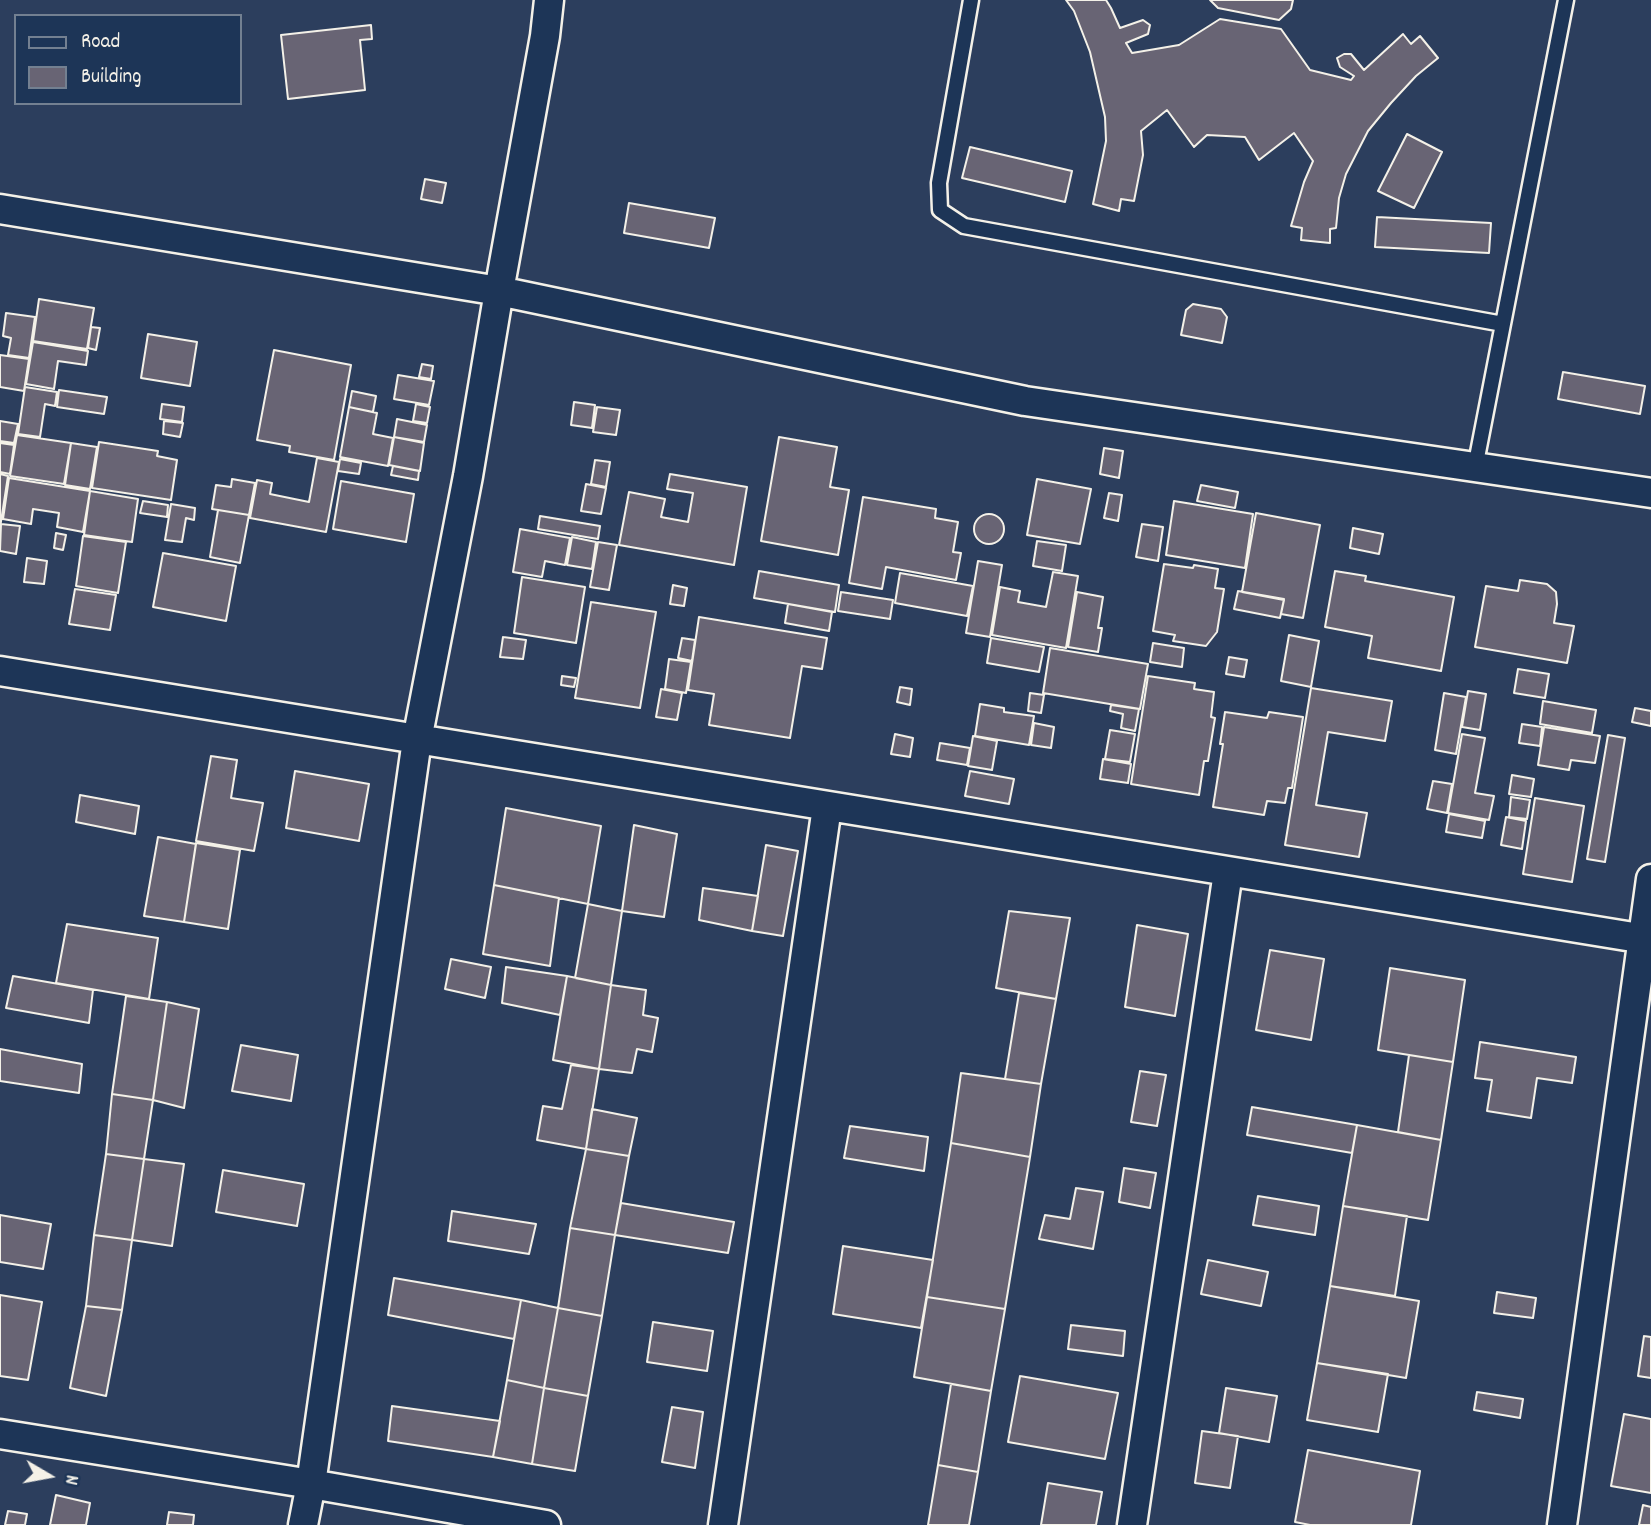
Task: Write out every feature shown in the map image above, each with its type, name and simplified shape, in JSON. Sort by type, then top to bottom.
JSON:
[{"type":"street","points":[[303,1525],[417,740],[468,477],[549,0]]},
{"type":"street","points":[[0,209],[499,291],[1025,401],[1651,493]]},
{"type":"street","points":[[0,671],[1646,940]]},
{"type":"street","points":[[723,1525],[827,807]]},
{"type":"street","points":[[1132,1525],[1228,872]]},
{"type":"street","points":[[1562,1525],[1646,940],[1651,879]]},
{"type":"street","points":[[0,1434],[546,1525]]},
{"type":"lane","points":[[971,0],[939,183],[940,210],[964,226],[1503,324]]},
{"type":"lane","points":[[1475,468],[1566,0]]},
{"type":"building","points":[[1066,0],[1106,0],[1120,28],[1143,20],[1150,25],[1148,34],[1126,43],[1132,53],[1179,45],[1220,19],[1281,29],[1310,70],[1351,80],[1354,76],[1340,67],[1337,58],[1351,54],[1364,70],[1403,34],[1411,44],[1420,36],[1438,58],[1416,76],[1368,131],[1346,174],[1339,198],[1336,228],[1330,229],[1330,243],[1301,240],[1302,228],[1291,226],[1313,161],[1294,133],[1259,160],[1245,137],[1207,135],[1194,147],[1167,110],[1141,131],[1143,155],[1134,201],[1121,199],[1119,211],[1093,204],[1106,141],[1105,117],[1090,52],[1074,11]]},
{"type":"building","points":[[1210,0],[1293,0],[1291,9],[1279,20],[1218,8]]},
{"type":"building","points":[[371,25],[372,39],[360,40],[365,90],[288,99],[281,35]]},
{"type":"building","points":[[1407,134],[1442,152],[1414,208],[1378,191]]},
{"type":"building","points":[[970,147],[1072,171],[1065,202],[962,178]]},
{"type":"building","points":[[425,179],[446,183],[442,203],[421,199]]},
{"type":"building","points":[[629,203],[715,218],[709,248],[624,233]]},
{"type":"building","points":[[1377,217],[1491,223],[1489,253],[1375,247]]},
{"type":"building","points":[[39,299],[94,308],[87,349],[33,341]]},
{"type":"building","points":[[1193,304],[1221,309],[1227,317],[1222,343],[1181,335],[1186,310]]},
{"type":"building","points":[[6,313],[35,317],[29,358],[8,355],[11,338],[3,336]]},
{"type":"building","points":[[91,327],[100,328],[96,350],[88,348]]},
{"type":"building","points":[[148,334],[197,342],[190,386],[141,378]]},
{"type":"building","points":[[33,342],[88,351],[86,365],[58,361],[54,389],[26,384]]},
{"type":"building","points":[[274,350],[351,365],[334,460],[289,452],[290,446],[257,440]]},
{"type":"building","points":[[0,355],[29,359],[24,391],[0,387]]},
{"type":"building","points":[[422,364],[433,366],[431,379],[419,377]]},
{"type":"building","points":[[1563,372],[1645,386],[1640,414],[1558,399]]},
{"type":"building","points":[[398,375],[434,381],[429,405],[394,399]]},
{"type":"building","points":[[25,387],[57,392],[55,406],[45,404],[40,437],[18,434]]},
{"type":"building","points":[[59,390],[107,397],[104,414],[57,407]]},
{"type":"building","points":[[352,391],[376,396],[373,412],[349,407]]},
{"type":"building","points":[[574,402],[595,405],[592,428],[571,425]]},
{"type":"building","points":[[162,404],[184,407],[182,422],[160,419]]},
{"type":"building","points":[[416,404],[430,407],[427,423],[413,421]]},
{"type":"building","points":[[349,407],[377,413],[373,434],[393,438],[388,466],[340,457]]},
{"type":"building","points":[[597,407],[620,410],[616,435],[593,432]]},
{"type":"building","points":[[397,419],[427,425],[424,442],[394,437]]},
{"type":"building","points":[[0,421],[18,424],[14,443],[0,441]]},
{"type":"building","points":[[164,421],[183,423],[180,437],[163,434]]},
{"type":"building","points":[[17,435],[71,443],[64,484],[10,476]]},
{"type":"building","points":[[394,437],[424,443],[420,471],[389,465]]},
{"type":"building","points":[[779,437],[837,447],[830,487],[849,490],[838,555],[761,541]]},
{"type":"building","points":[[99,442],[158,451],[157,456],[177,460],[171,500],[92,488]]},
{"type":"building","points":[[0,443],[14,445],[10,474],[0,472]]},
{"type":"building","points":[[71,443],[97,447],[90,489],[65,485]]},
{"type":"building","points":[[1104,448],[1123,451],[1119,478],[1100,474]]},
{"type":"building","points":[[317,458],[339,462],[326,532],[250,518],[257,480],[272,483],[270,494],[309,502]]},
{"type":"building","points":[[340,459],[361,463],[359,474],[338,471]]},
{"type":"building","points":[[595,460],[610,462],[606,487],[591,484]]},
{"type":"building","points":[[393,466],[419,471],[418,480],[391,475]]},
{"type":"building","points":[[0,474],[8,476],[0,528]]},
{"type":"building","points":[[670,474],[747,487],[734,565],[619,545],[629,492],[665,499],[661,517],[688,522],[693,493],[667,489]]},
{"type":"building","points":[[9,478],[90,491],[83,532],[57,527],[59,513],[33,509],[31,524],[3,519]]},
{"type":"building","points":[[232,479],[255,483],[249,515],[212,509],[216,485],[231,487]]},
{"type":"building","points":[[1037,479],[1091,489],[1080,544],[1027,535]]},
{"type":"building","points":[[341,481],[414,494],[406,542],[333,529]]},
{"type":"building","points":[[586,484],[606,488],[601,514],[581,511]]},
{"type":"building","points":[[1201,485],[1238,492],[1235,508],[1197,501]]},
{"type":"building","points":[[90,491],[138,499],[132,542],[84,535]]},
{"type":"building","points":[[1109,493],[1122,495],[1118,521],[1104,518]]},
{"type":"building","points":[[863,497],[936,509],[935,518],[958,522],[953,552],[961,553],[956,580],[886,567],[882,589],[849,583]]},
{"type":"building","points":[[143,501],[168,505],[167,517],[140,513]]},
{"type":"building","points":[[1174,501],[1253,514],[1245,568],[1166,555]]},
{"type":"building","points":[[171,504],[195,508],[194,520],[186,518],[182,542],[165,540]]},
{"type":"building","points":[[218,510],[249,515],[240,563],[210,557]]},
{"type":"building","points":[[1256,513],[1320,525],[1303,618],[1281,614],[1284,600],[1242,592]]},
{"type":"building","points":[[989,514],[995,515],[1003,523],[1003,535],[995,543],[989,544],[983,543],[975,535],[974,529],[975,523],[983,515]]},
{"type":"building","points":[[540,516],[600,526],[598,539],[538,529]]},
{"type":"building","points":[[1,524],[20,526],[16,554],[0,551]]},
{"type":"building","points":[[1142,524],[1163,527],[1158,561],[1136,557]]},
{"type":"building","points":[[1353,528],[1383,534],[1379,554],[1350,548]]},
{"type":"building","points":[[520,529],[570,538],[565,565],[545,561],[542,577],[513,572]]},
{"type":"building","points":[[56,533],[66,535],[63,550],[54,548]]},
{"type":"building","points":[[83,536],[126,542],[118,593],[76,586]]},
{"type":"building","points":[[572,537],[596,542],[592,569],[567,565]]},
{"type":"building","points":[[1037,541],[1066,545],[1062,571],[1033,566]]},
{"type":"building","points":[[598,542],[617,545],[609,590],[590,587]]},
{"type":"building","points":[[163,553],[236,566],[226,621],[153,607]]},
{"type":"building","points":[[27,558],[47,561],[44,584],[24,582]]},
{"type":"building","points":[[978,561],[1002,565],[990,637],[966,633]]},
{"type":"building","points":[[1164,564],[1218,569],[1215,588],[1224,589],[1217,632],[1206,646],[1173,641],[1175,635],[1153,631]]},
{"type":"building","points":[[759,571],[839,585],[835,612],[754,598]]},
{"type":"building","points":[[1335,571],[1366,576],[1365,581],[1454,597],[1441,671],[1368,658],[1372,636],[1325,627]]},
{"type":"building","points":[[1053,572],[1078,576],[1066,648],[992,635],[1000,587],[1020,591],[1018,602],[1046,607]]},
{"type":"building","points":[[900,573],[973,586],[967,616],[895,603]]},
{"type":"building","points":[[522,577],[585,587],[576,643],[514,633]]},
{"type":"building","points":[[1520,580],[1547,584],[1556,592],[1554,623],[1574,626],[1567,663],[1475,647],[1486,586],[1518,591]]},
{"type":"building","points":[[673,585],[687,588],[684,606],[670,604]]},
{"type":"building","points":[[75,589],[116,595],[110,630],[69,624]]},
{"type":"building","points":[[1238,591],[1284,599],[1280,618],[1234,609]]},
{"type":"building","points":[[841,592],[893,600],[890,619],[838,611]]},
{"type":"building","points":[[1077,592],[1103,597],[1098,628],[1102,628],[1098,652],[1068,647]]},
{"type":"building","points":[[591,602],[656,612],[640,708],[575,698]]},
{"type":"building","points":[[788,604],[832,612],[829,631],[785,623]]},
{"type":"building","points":[[699,617],[827,638],[822,669],[802,666],[790,738],[709,725],[714,694],[688,690]]},
{"type":"building","points":[[1289,635],[1319,641],[1311,687],[1281,681]]},
{"type":"building","points":[[503,637],[526,640],[523,659],[500,657]]},
{"type":"building","points":[[682,638],[695,640],[692,661],[678,658]]},
{"type":"building","points":[[991,638],[1044,647],[1039,672],[987,663]]},
{"type":"building","points":[[1153,643],[1184,648],[1182,667],[1150,662]]},
{"type":"building","points":[[1050,648],[1148,664],[1140,709],[1043,693]]},
{"type":"building","points":[[1229,657],[1247,660],[1244,677],[1226,674]]},
{"type":"building","points":[[669,659],[691,662],[686,693],[665,689]]},
{"type":"building","points":[[1518,669],[1549,674],[1545,698],[1514,693]]},
{"type":"building","points":[[562,676],[576,678],[574,687],[561,685]]},
{"type":"building","points":[[1148,676],[1195,683],[1194,689],[1214,692],[1211,717],[1215,718],[1199,795],[1131,784]]},
{"type":"building","points":[[900,687],[912,689],[910,705],[897,702]]},
{"type":"building","points":[[1311,688],[1392,701],[1385,741],[1328,732],[1316,805],[1367,813],[1359,857],[1285,845]]},
{"type":"building","points":[[661,689],[682,693],[677,720],[656,717]]},
{"type":"building","points":[[1468,691],[1486,694],[1480,730],[1462,727]]},
{"type":"building","points":[[1030,693],[1044,695],[1041,713],[1028,711]]},
{"type":"building","points":[[1444,693],[1466,697],[1456,754],[1435,750]]},
{"type":"building","points":[[1543,701],[1596,710],[1592,733],[1540,724]]},
{"type":"building","points":[[980,704],[1004,708],[1004,712],[1034,716],[1029,745],[975,736]]},
{"type":"building","points":[[1111,705],[1139,709],[1135,731],[1121,728],[1123,714],[1110,711]]},
{"type":"building","points":[[1635,708],[1651,711],[1651,726],[1632,722]]},
{"type":"building","points":[[1225,712],[1267,718],[1269,712],[1303,717],[1292,788],[1288,788],[1285,803],[1267,801],[1264,815],[1213,807]]},
{"type":"building","points":[[1034,723],[1054,727],[1051,748],[1031,745]]},
{"type":"building","points":[[1522,724],[1542,727],[1540,746],[1519,743]]},
{"type":"building","points":[[1544,727],[1600,736],[1595,763],[1571,760],[1569,770],[1538,765]]},
{"type":"building","points":[[1110,730],[1135,734],[1130,762],[1105,759]]},
{"type":"building","points":[[895,734],[913,738],[910,757],[891,754]]},
{"type":"building","points":[[1462,734],[1485,738],[1475,793],[1494,796],[1489,820],[1448,813]]},
{"type":"building","points":[[1608,735],[1625,738],[1605,862],[1587,859]]},
{"type":"building","points":[[973,736],[997,741],[992,770],[968,766]]},
{"type":"building","points":[[940,743],[970,748],[967,765],[937,760]]},
{"type":"building","points":[[211,756],[237,760],[231,798],[263,803],[254,851],[196,841]]},
{"type":"building","points":[[1103,759],[1131,764],[1128,783],[1100,779]]},
{"type":"building","points":[[295,771],[369,784],[359,841],[286,828]]},
{"type":"building","points":[[970,771],[1014,779],[1009,804],[965,796]]},
{"type":"building","points":[[1512,775],[1534,779],[1531,797],[1509,794]]},
{"type":"building","points":[[1433,781],[1452,784],[1447,813],[1427,809]]},
{"type":"building","points":[[80,795],[139,806],[135,834],[76,822]]},
{"type":"building","points":[[1511,797],[1530,800],[1527,819],[1509,817]]},
{"type":"building","points":[[1535,798],[1584,806],[1572,882],[1523,874]]},
{"type":"building","points":[[506,808],[601,826],[588,904],[494,885]]},
{"type":"building","points":[[1449,814],[1485,821],[1482,838],[1446,832]]},
{"type":"building","points":[[1506,817],[1526,821],[1522,849],[1501,845]]},
{"type":"building","points":[[634,825],[677,834],[664,917],[622,911]]},
{"type":"building","points":[[158,837],[196,844],[184,922],[144,916]]},
{"type":"building","points":[[196,843],[240,850],[228,929],[184,922]]},
{"type":"building","points":[[766,845],[798,851],[783,936],[752,931]]},
{"type":"building","points":[[494,885],[559,898],[550,966],[483,954]]},
{"type":"building","points":[[703,888],[758,896],[752,931],[699,920]]},
{"type":"building","points":[[588,904],[622,911],[611,985],[575,978]]},
{"type":"building","points":[[1009,911],[1070,918],[1056,999],[996,988]]},
{"type":"building","points":[[67,924],[158,938],[149,999],[56,983]]},
{"type":"building","points":[[1137,925],[1188,934],[1175,1016],[1125,1007]]},
{"type":"building","points":[[1270,950],[1324,959],[1311,1040],[1256,1030]]},
{"type":"building","points":[[451,959],[491,967],[485,998],[445,989]]},
{"type":"building","points":[[506,967],[567,976],[560,1015],[502,1003]]},
{"type":"building","points":[[1390,968],[1465,980],[1453,1062],[1378,1050]]},
{"type":"building","points":[[13,976],[93,990],[89,1023],[6,1008]]},
{"type":"building","points":[[567,976],[611,985],[599,1069],[553,1060]]},
{"type":"building","points":[[611,985],[646,990],[643,1015],[658,1018],[652,1052],[637,1049],[632,1073],[599,1069]]},
{"type":"building","points":[[1019,993],[1056,999],[1041,1084],[1005,1079]]},
{"type":"building","points":[[126,996],[167,1002],[153,1100],[112,1094]]},
{"type":"building","points":[[167,1002],[199,1009],[184,1108],[153,1100]]},
{"type":"building","points":[[1480,1042],[1576,1057],[1572,1083],[1537,1078],[1531,1118],[1487,1111],[1492,1080],[1475,1078]]},
{"type":"building","points":[[241,1045],[298,1055],[291,1101],[232,1091]]},
{"type":"building","points":[[0,1049],[82,1064],[79,1093],[0,1081]]},
{"type":"building","points":[[1409,1055],[1453,1062],[1441,1140],[1398,1132]]},
{"type":"building","points":[[571,1065],[599,1069],[586,1149],[537,1140],[543,1106],[562,1109]]},
{"type":"building","points":[[1140,1071],[1166,1075],[1157,1126],[1131,1122]]},
{"type":"building","points":[[961,1073],[1041,1084],[1030,1157],[951,1143]]},
{"type":"building","points":[[112,1094],[153,1100],[144,1159],[106,1154]]},
{"type":"building","points":[[1252,1107],[1357,1125],[1352,1153],[1247,1135]]},
{"type":"building","points":[[592,1109],[637,1118],[629,1156],[586,1149]]},
{"type":"building","points":[[1357,1125],[1441,1140],[1428,1220],[1343,1206]]},
{"type":"building","points":[[850,1126],[928,1137],[924,1171],[844,1158]]},
{"type":"building","points":[[951,1143],[1030,1157],[1005,1309],[927,1297]]},
{"type":"building","points":[[586,1149],[629,1156],[615,1235],[570,1228]]},
{"type":"building","points":[[106,1154],[144,1159],[132,1240],[94,1235]]},
{"type":"building","points":[[144,1159],[184,1164],[172,1246],[132,1240]]},
{"type":"building","points":[[1124,1168],[1156,1173],[1150,1208],[1119,1202]]},
{"type":"building","points":[[223,1170],[304,1184],[297,1226],[216,1212]]},
{"type":"building","points":[[1076,1188],[1103,1192],[1093,1249],[1039,1239],[1045,1215],[1070,1219]]},
{"type":"building","points":[[1258,1196],[1319,1206],[1315,1235],[1253,1225]]},
{"type":"building","points":[[621,1203],[734,1222],[728,1253],[615,1235]]},
{"type":"building","points":[[1343,1206],[1407,1216],[1395,1296],[1330,1286]]},
{"type":"building","points":[[452,1211],[536,1224],[529,1254],[448,1241]]},
{"type":"building","points":[[0,1215],[51,1224],[43,1269],[0,1262]]},
{"type":"building","points":[[570,1228],[615,1235],[602,1316],[558,1308]]},
{"type":"building","points":[[94,1235],[132,1240],[122,1310],[86,1306]]},
{"type":"building","points":[[843,1246],[933,1260],[921,1328],[833,1314]]},
{"type":"building","points":[[1208,1260],[1268,1272],[1261,1306],[1201,1294]]},
{"type":"building","points":[[394,1278],[521,1300],[514,1339],[388,1315]]},
{"type":"building","points":[[1330,1286],[1419,1301],[1406,1378],[1317,1363]]},
{"type":"building","points":[[1497,1292],[1536,1298],[1533,1318],[1494,1313]]},
{"type":"building","points":[[0,1295],[42,1302],[28,1380],[0,1376]]},
{"type":"building","points":[[927,1297],[1005,1309],[991,1391],[914,1377]]},
{"type":"building","points":[[521,1300],[558,1308],[544,1388],[507,1380]]},
{"type":"building","points":[[86,1306],[122,1310],[106,1396],[70,1388]]},
{"type":"building","points":[[558,1308],[602,1316],[588,1396],[544,1388]]},
{"type":"building","points":[[653,1322],[713,1331],[707,1371],[647,1362]]},
{"type":"building","points":[[1071,1325],[1125,1331],[1123,1356],[1068,1349]]},
{"type":"building","points":[[1644,1336],[1651,1337],[1651,1378],[1638,1376]]},
{"type":"building","points":[[1317,1363],[1388,1374],[1378,1432],[1307,1420]]},
{"type":"building","points":[[1020,1376],[1118,1393],[1105,1459],[1008,1442]]},
{"type":"building","points":[[507,1380],[544,1388],[532,1464],[493,1457]]},
{"type":"building","points":[[951,1384],[991,1391],[978,1472],[938,1465]]},
{"type":"building","points":[[544,1388],[588,1396],[575,1471],[532,1464]]},
{"type":"building","points":[[1226,1388],[1277,1396],[1269,1442],[1219,1433]]},
{"type":"building","points":[[1477,1392],[1523,1399],[1520,1418],[1474,1410]]},
{"type":"building","points":[[392,1406],[500,1421],[493,1457],[388,1441]]},
{"type":"building","points":[[672,1407],[703,1412],[695,1468],[662,1462]]},
{"type":"building","points":[[1624,1414],[1651,1419],[1651,1493],[1611,1486]]},
{"type":"building","points":[[1202,1431],[1238,1436],[1230,1488],[1195,1483]]},
{"type":"building","points":[[1308,1450],[1420,1471],[1411,1525],[1310,1525],[1295,1522]]},
{"type":"building","points":[[938,1465],[978,1472],[969,1525],[928,1525]]},
{"type":"building","points":[[1048,1483],[1102,1492],[1096,1525],[1041,1525]]},
{"type":"building","points":[[56,1495],[90,1503],[86,1525],[50,1525]]},
{"type":"building","points":[[1643,1505],[1651,1507],[1651,1525],[1639,1525]]},
{"type":"building","points":[[8,1511],[27,1514],[25,1525],[5,1525]]},
{"type":"building","points":[[169,1512],[194,1515],[193,1525],[167,1525]]}]
